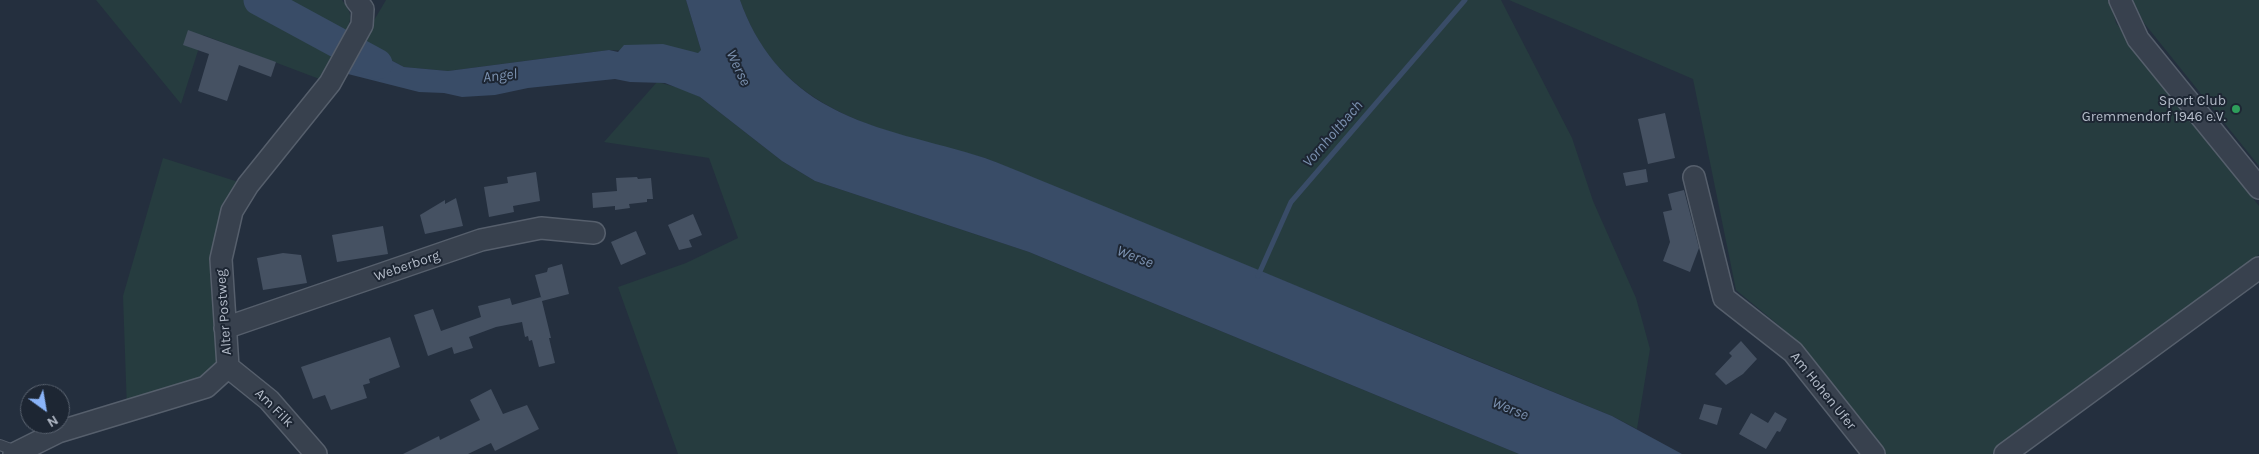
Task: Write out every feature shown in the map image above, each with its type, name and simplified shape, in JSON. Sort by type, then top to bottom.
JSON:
[{"type":"street","points":[[2120,0],[2138,39],[2259,188]]},
{"type":"street","name":"Alter Postweg","points":[[10,450],[58,432],[206,387],[228,367],[221,259],[232,211],[248,185],[330,83],[362,25],[362,3]]},
{"type":"street","name":"Am Hohen Ufer","points":[[1694,178],[1724,298],[1793,352],[1874,454]]},
{"type":"street","name":"Weberborg","points":[[225,328],[481,240],[541,228],[594,232]]},
{"type":"street","points":[[2005,454],[2259,268]]},
{"type":"street","name":"Am Filk","points":[[228,367],[269,400],[316,454]]},
{"type":"green space","points":[[96,0],[256,0],[331,56],[335,74],[330,83],[203,35],[181,104]]},
{"type":"green space","points":[[284,0],[342,0],[350,13],[349,24],[345,34]]},
{"type":"green space","points":[[386,0],[686,0],[701,50],[699,53],[609,50],[448,71],[404,67],[360,44]]},
{"type":"green space","points":[[740,0],[1501,0],[1572,138],[1593,201],[1636,298],[1650,349],[1637,429],[1612,416],[985,158],[909,138],[872,126],[839,111],[808,93],[780,69],[758,38]]},
{"type":"green space","points":[[1509,0],[2110,0],[2116,23],[2259,206],[2259,254],[2256,259],[1992,454],[1886,454],[1807,354],[1782,328],[1736,290],[1693,79]]},
{"type":"green space","name":"Sport Club Gremmendorf 1946 e.V.","points":[[2133,0],[2259,0],[2259,166],[2144,23]]},
{"type":"green space","points":[[657,82],[687,90],[700,97],[782,161],[815,181],[1029,252],[1519,454],[678,454],[618,287],[686,263],[738,238],[709,158],[604,142]]},
{"type":"green space","points":[[163,158],[248,185],[232,211],[228,367],[127,410],[123,296]]},
{"type":"water","name":"Werse","points":[[686,0],[740,0],[764,48],[786,75],[814,98],[848,116],[886,130],[985,158],[1010,168],[1612,416],[1682,454],[1519,454],[1029,252],[815,181],[782,161],[700,97],[665,83],[630,82],[615,79],[528,88],[495,95],[462,97],[444,93],[419,92],[344,73],[360,44],[404,67],[448,71],[609,50],[618,52],[624,45],[663,44],[698,53],[701,50]]},
{"type":"building","points":[[188,30],[276,62],[271,77],[239,65],[227,101],[198,91],[209,54],[183,45]]},
{"type":"building","points":[[1665,113],[1675,158],[1648,164],[1638,119]]},
{"type":"building","points":[[1646,169],[1648,182],[1626,186],[1623,173]]},
{"type":"building","points":[[536,172],[540,201],[513,206],[514,212],[489,217],[484,187],[508,183],[507,177]]},
{"type":"building","points":[[637,177],[638,179],[651,178],[653,199],[647,199],[647,202],[629,204],[630,208],[615,210],[615,206],[593,208],[592,193],[617,191],[616,178]]},
{"type":"building","points":[[1684,190],[1699,248],[1690,272],[1663,261],[1670,242],[1663,212],[1672,210],[1668,194]]},
{"type":"building","points":[[456,198],[463,226],[425,234],[420,215],[445,200],[445,204]]},
{"type":"building","points":[[693,214],[702,235],[689,240],[692,247],[679,250],[668,225]]},
{"type":"building","points":[[383,226],[388,254],[337,262],[332,235]]},
{"type":"building","points":[[636,231],[646,254],[621,265],[611,242]]},
{"type":"building","points":[[283,253],[301,255],[307,283],[263,290],[257,258]]},
{"type":"building","points":[[562,264],[569,294],[542,301],[535,275],[547,272],[548,268]]},
{"type":"building","points":[[541,297],[555,363],[539,367],[532,340],[529,341],[528,336],[525,337],[522,322],[496,327],[469,337],[473,348],[454,354],[452,347],[428,356],[414,315],[433,309],[441,331],[481,317],[478,306],[510,298],[512,305]]},
{"type":"building","points":[[390,337],[400,367],[369,379],[370,383],[363,385],[367,398],[331,410],[325,395],[313,399],[301,367]]},
{"type":"building","points":[[1741,341],[1757,359],[1743,374],[1726,385],[1715,374],[1732,356],[1729,353]]},
{"type":"building","points":[[491,389],[503,414],[527,405],[539,429],[495,451],[491,443],[468,454],[403,454],[439,436],[440,440],[480,420],[470,400]]},
{"type":"building","points":[[1704,404],[1722,408],[1717,425],[1699,419]]},
{"type":"building","points":[[1775,412],[1787,419],[1780,432],[1777,431],[1766,449],[1739,434],[1751,413],[1768,423]]},
{"type":"waterway","name":"Angel","points":[[259,0],[377,64]]},
{"type":"waterway","name":"Vornholtbach","points":[[1258,276],[1291,202],[1465,0]]},
{"type":"place","name":"Sport Club Gremmendorf 1946 e.V.","points":[[2236,109]]}]
